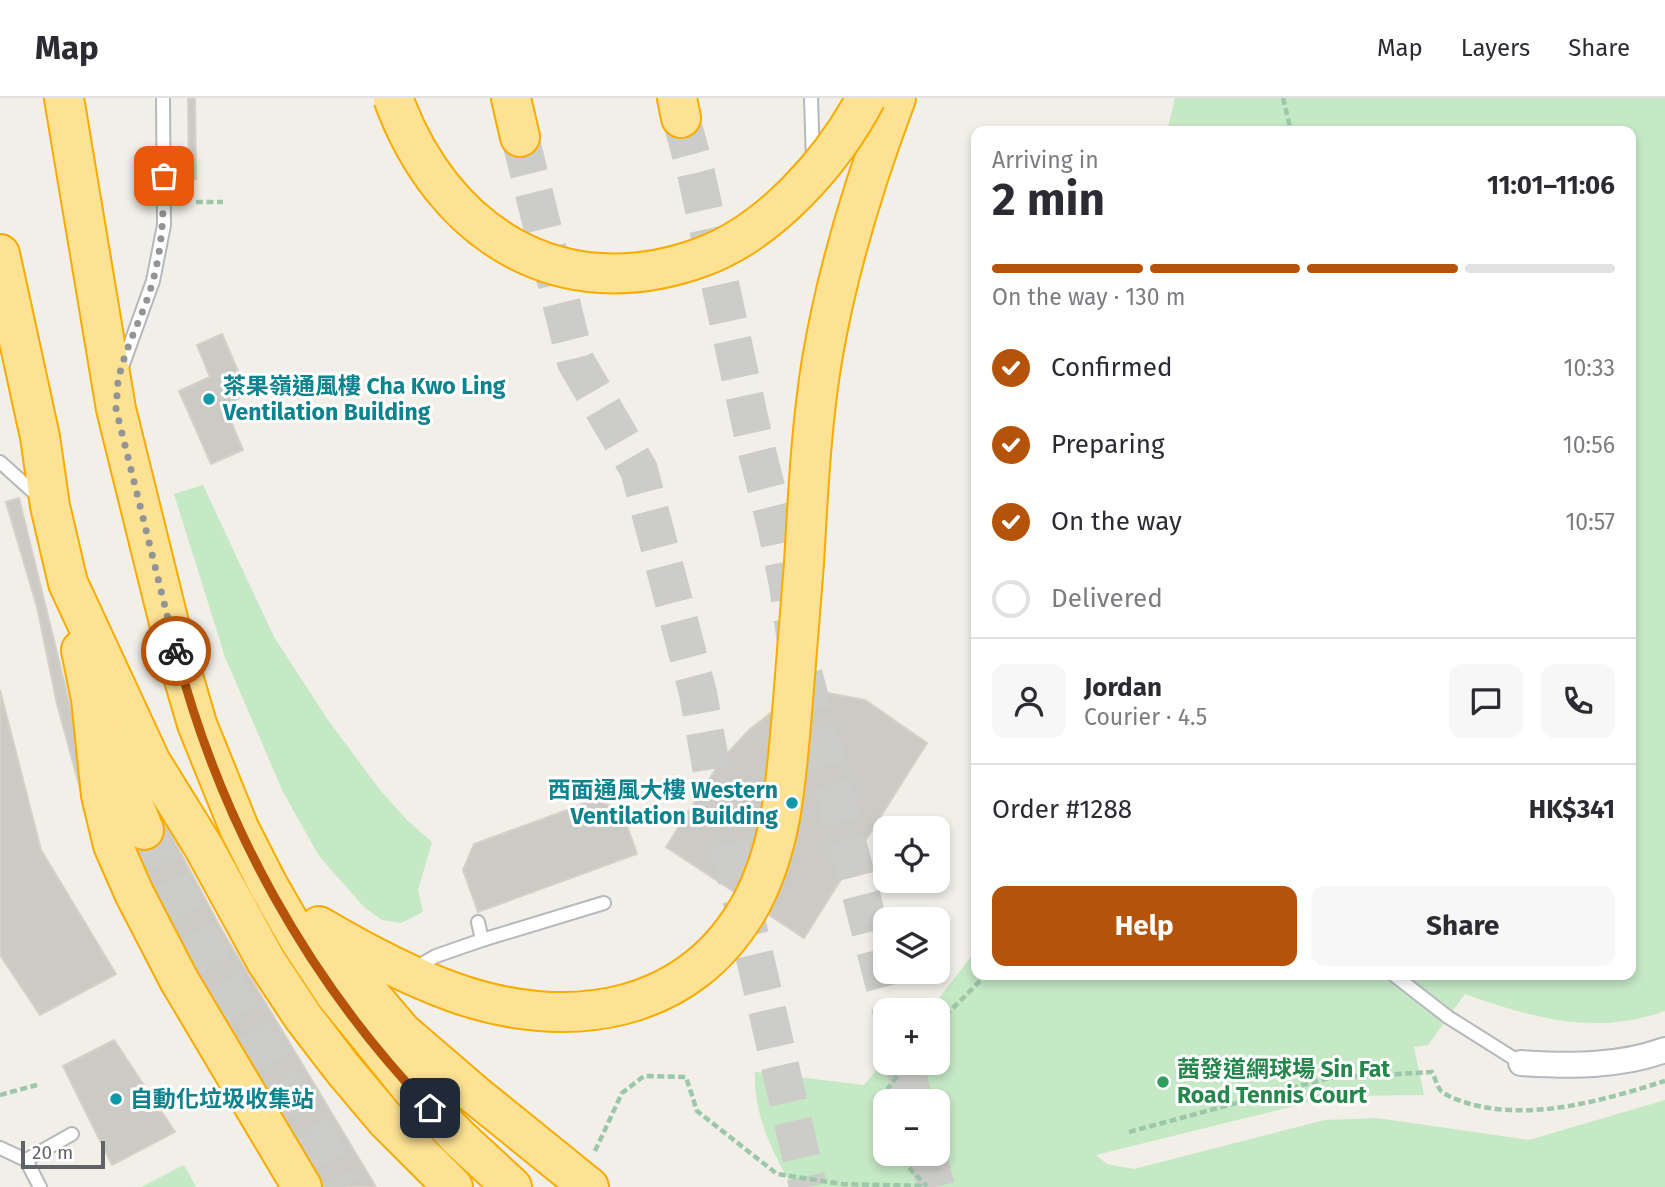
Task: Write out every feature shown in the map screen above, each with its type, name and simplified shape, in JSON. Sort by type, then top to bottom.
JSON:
[{"type":"highway","points":[[64,98],[116,409],[178,659],[197,723],[239,828],[300,941],[335,994],[399,1074],[460,1139],[512,1187]]},
{"type":"highway","points":[[393,98],[405,130],[441,186],[486,233],[512,247],[570,270],[618,274],[645,272],[704,256],[732,242],[760,223],[787,201],[828,156],[847,131],[866,98]]},
{"type":"highway","points":[[511,98],[520,138]]},
{"type":"highway","points":[[319,926],[405,973],[457,993],[507,1006],[566,1012],[611,1008],[654,995],[690,975],[732,935],[761,884],[775,847],[785,788],[814,415],[822,358],[847,248],[872,164],[897,98]]},
{"type":"highway","points":[[0,254],[40,437],[50,506],[91,699],[101,795],[113,845],[134,894],[179,980],[302,1187]]},
{"type":"highway","points":[[68,583],[151,762],[203,846],[266,961],[343,1069],[386,1120],[453,1187]]},
{"type":"highway","points":[[178,659],[262,843],[345,964],[402,1032],[474,1094],[590,1174]]},
{"type":"highway","points":[[91,699],[144,830]]},
{"type":"street","points":[[1521,1063],[1572,1066],[1603,1064],[1665,1050]]},
{"type":"lane","points":[[116,409],[122,364],[153,281],[164,225],[163,98]]},
{"type":"lane","points":[[811,98],[814,180]]},
{"type":"lane","points":[[83,136],[83,200]]},
{"type":"lane","points":[[0,462],[50,506]]},
{"type":"lane","points":[[405,973],[436,956],[604,903]]},
{"type":"lane","points":[[478,922],[482,940]]},
{"type":"lane","points":[[1400,980],[1448,1017],[1521,1063]]},
{"type":"lane","points":[[26,1160],[72,1134]]},
{"type":"lane","points":[[0,1148],[26,1160],[40,1187]]},
{"type":"path","points":[[1283,98],[1290,126]]},
{"type":"path","points":[[196,202],[223,202]]},
{"type":"path","points":[[950,1011],[981,980]]},
{"type":"path","points":[[1129,1132],[1329,1078],[1432,1072],[1440,1090],[1460,1101],[1509,1111],[1558,1107],[1665,1081]]},
{"type":"path","points":[[590,1174],[622,1093],[644,1076],[686,1077],[697,1111],[777,1174],[842,1184],[927,1186],[907,1166]]},
{"type":"path","points":[[0,1095],[37,1086]]},
{"type":"green space","points":[[1175,98],[1665,98],[1665,1011],[1613,1022],[1564,1021],[1539,1017],[1465,994],[1428,1045],[1414,1047],[1424,1095],[1335,1096],[1096,1155],[1107,1164],[1134,1169],[1325,1120],[1377,1118],[1529,1140],[1665,1100],[1665,1187],[792,1187],[765,1132],[757,1103],[755,1072],[864,1085],[873,1074],[950,1075],[950,998],[939,998],[971,957],[971,980],[1636,980],[1636,126],[1168,126]]},
{"type":"green space","points":[[203,485],[274,637],[328,720],[380,790],[408,821],[432,842],[418,890],[423,912],[401,923],[382,920],[364,907],[319,856],[283,792],[225,657],[174,494]]},
{"type":"green space","points":[[184,1165],[196,1187],[141,1187]]},
{"type":"building","points":[[188,98],[195,98],[196,179],[189,179]]},
{"type":"building","name":"茶果嶺通風樓 Cha Kwo Ling Ventilation Building","points":[[222,334],[248,394],[224,405],[243,450],[211,464],[179,391],[210,377],[197,345]]},
{"type":"building","points":[[19,498],[90,787],[100,851],[57,704],[37,607],[6,502]]},
{"type":"building","points":[[0,690],[41,850],[116,974],[40,1015],[0,955]]},
{"type":"building","name":"西面通風大樓 Western Ventilation Building","points":[[822,692],[865,700],[927,743],[881,816],[873,816],[873,829],[804,938],[666,847],[722,759],[749,730],[782,704]]},
{"type":"building","points":[[597,799],[622,812],[637,854],[478,912],[463,870],[474,844]]},
{"type":"building","points":[[162,818],[223,932],[376,1187],[281,1187],[129,835]]},
{"type":"building","name":"自動化垃圾收集站","points":[[114,1040],[175,1132],[112,1165],[63,1066]]},
{"type":"tunnel","points":[[681,118],[696,173],[754,440],[776,526],[797,649],[888,998]]},
{"type":"tunnel","points":[[520,137],[576,362],[639,470],[698,693],[712,772],[808,1187]]},
{"type":"tunnel","points":[[144,830],[210,957],[346,1187]]},
{"type":"tunnel","points":[[907,1075],[911,1089]]},
{"type":"tunnel","points":[[930,1166],[936,1187]]},
{"type":"way so far","points":[[164,176],[164,225],[159,256],[143,314],[122,364],[116,409],[176,651]]},
{"type":"place","name":"茶果嶺通風樓 Cha Kwo Ling Ventilation Building","points":[[209,399]]},
{"type":"place","name":"西面通風大樓 Western Ventilation Building","points":[[792,803]]},
{"type":"place","name":"茜發道網球場 Sin Fat Road Tennis Court","points":[[1163,1082]]},
{"type":"place","name":"自動化垃圾收集站","points":[[116,1099]]},
{"type":"route","points":[[176,651],[197,723],[239,828],[268,885],[335,994],[374,1045],[430,1108]]}]
